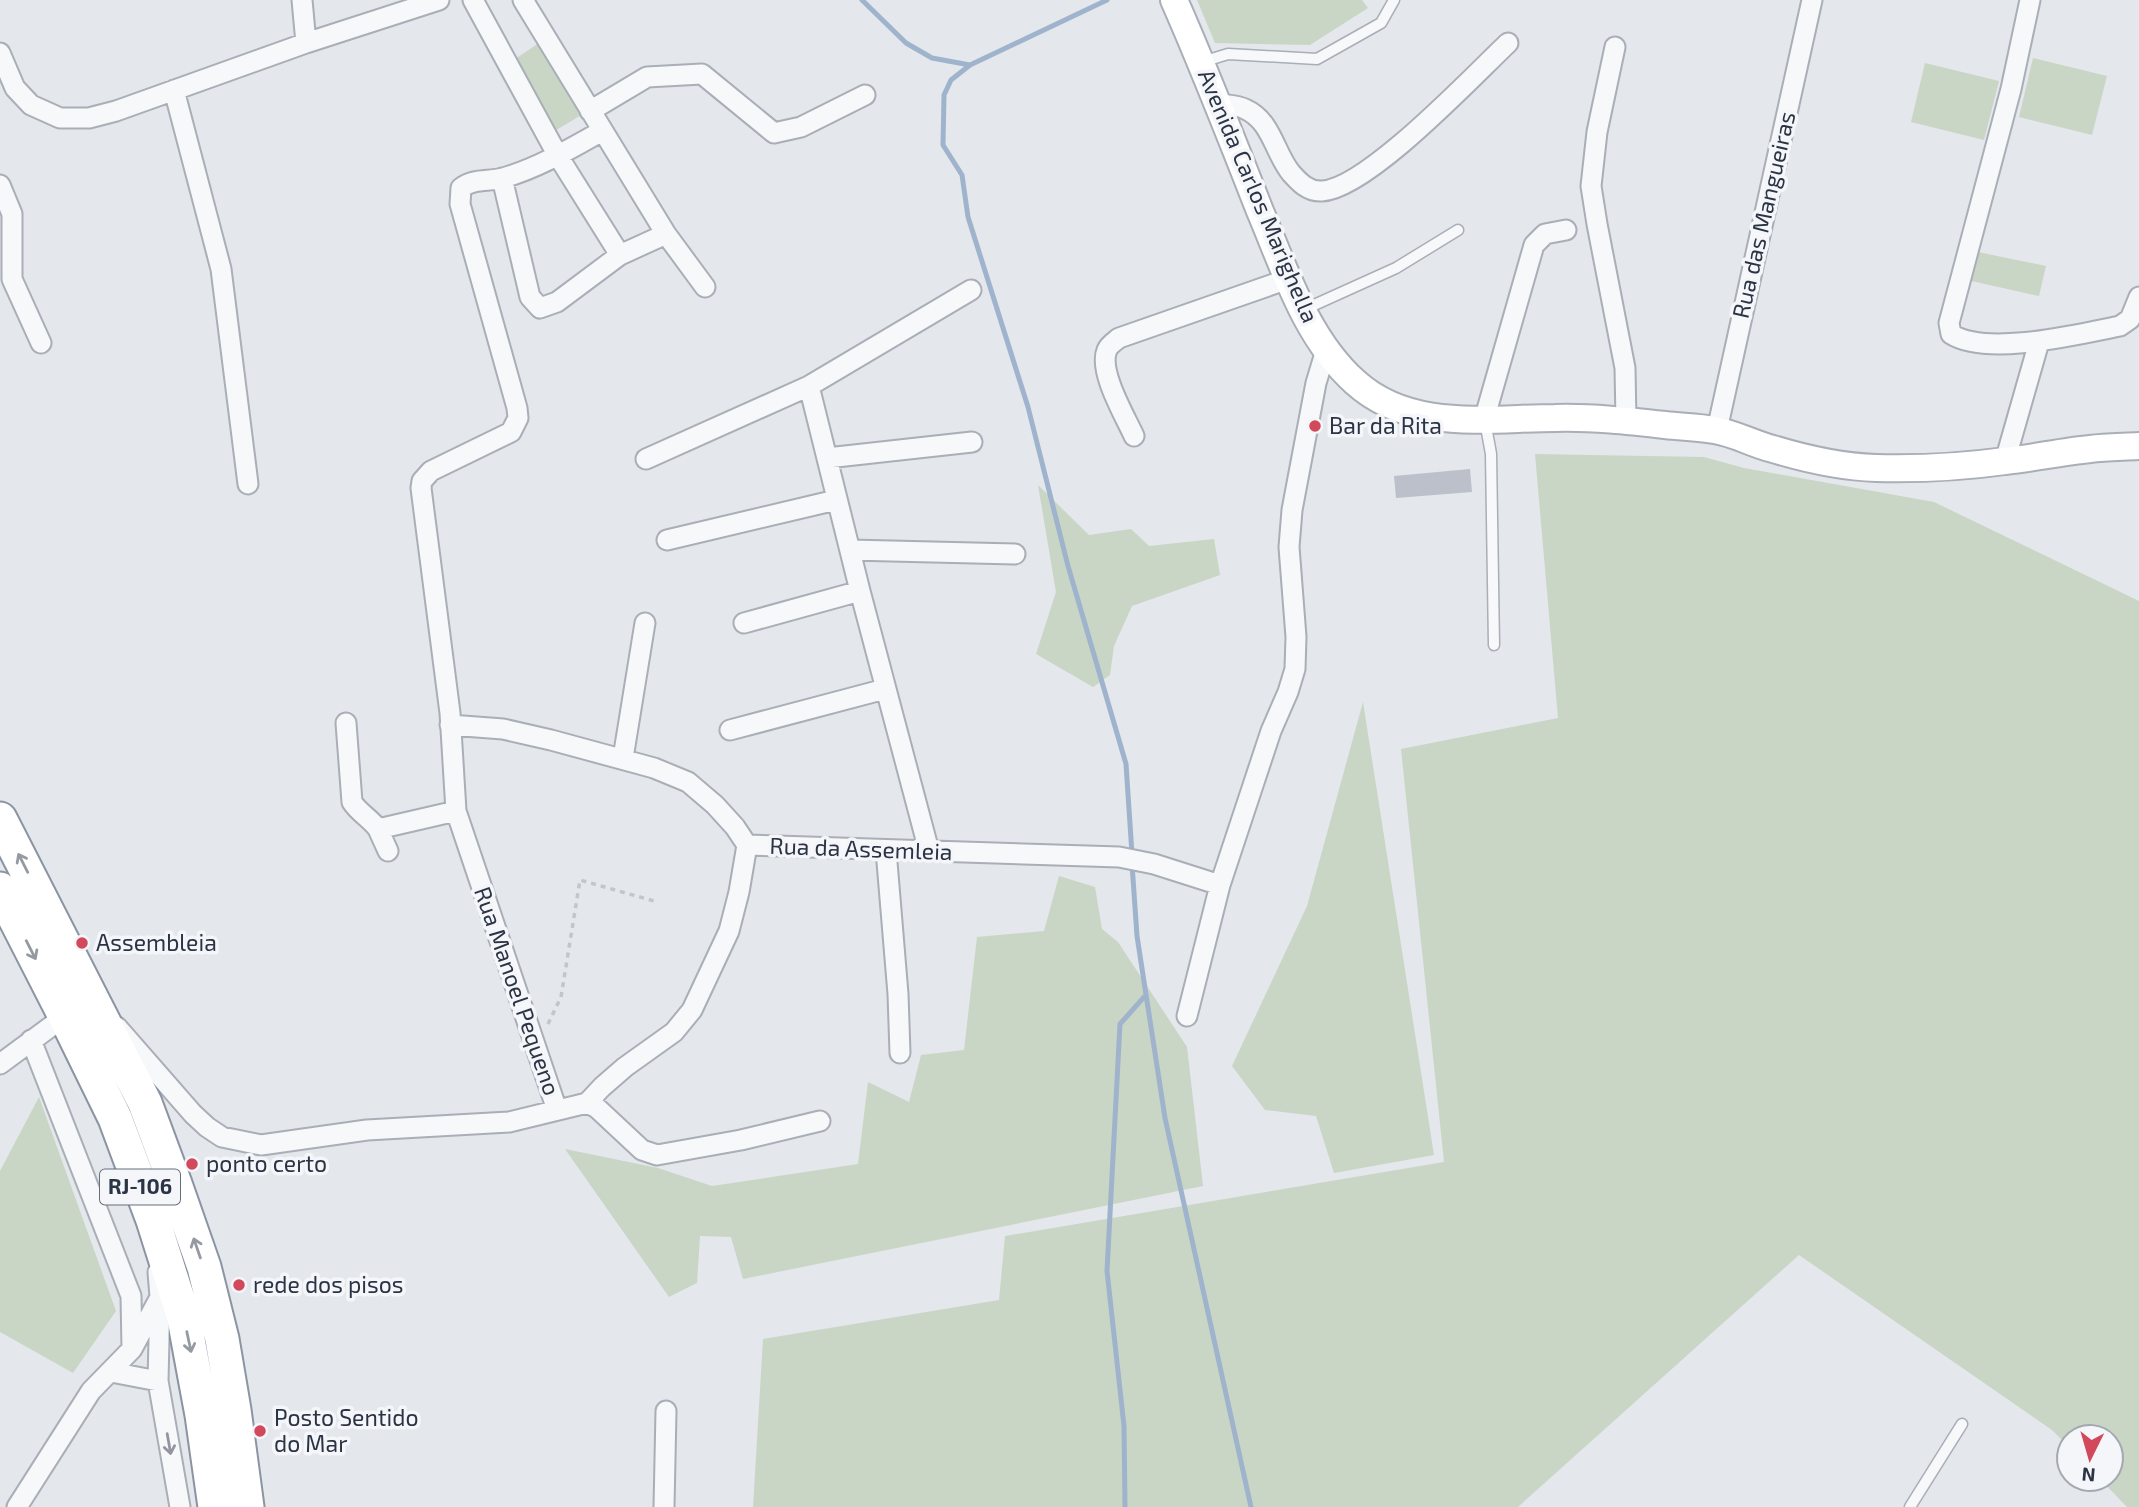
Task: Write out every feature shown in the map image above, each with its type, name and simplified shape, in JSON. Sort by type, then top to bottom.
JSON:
[{"type":"highway","name":"RJ-106","points":[[0,819],[80,1011],[176,1289],[187,1330],[215,1507]]},
{"type":"highway","name":"RJ-106","points":[[0,889],[80,1011],[145,1103],[204,1267],[222,1339],[247,1507]]},
{"type":"street","points":[[302,0],[306,43]]},
{"type":"street","points":[[3,71],[31,105],[60,118],[89,118],[439,0]]},
{"type":"street","points":[[473,0],[558,156],[620,255]]},
{"type":"street","points":[[523,0],[666,234],[705,287]]},
{"type":"street","name":"Avenida Carlos Marighella","points":[[1174,0],[1303,310],[1326,350],[1355,382],[1386,404],[1426,416],[1448,419],[1556,418],[1626,421],[1717,430],[1772,449],[1825,462],[1860,466],[1940,467],[2005,461],[2092,448],[2139,446]]},
{"type":"street","name":"Rua das Mangueiras","points":[[1717,430],[1812,0]]},
{"type":"street","points":[[2030,0],[2011,89],[1949,323],[1951,334],[1961,340],[1975,343],[2039,342],[2120,326],[2130,319],[2139,297]]},
{"type":"street","points":[[1219,104],[1245,108],[1262,122],[1290,171],[1307,188],[1322,191],[1347,183],[1402,144],[1508,43]]},
{"type":"street","points":[[1615,47],[1597,132],[1591,186],[1625,368],[1626,421]]},
{"type":"street","points":[[590,111],[647,77],[702,74],[774,133],[801,127],[865,95]]},
{"type":"street","points":[[174,90],[221,269],[248,484]]},
{"type":"street","points":[[602,131],[558,156],[502,178],[530,297],[540,308],[557,302],[620,255],[666,234]]},
{"type":"street","name":"Rua Manoel Pequeno","points":[[80,1011],[132,1043],[207,1127],[222,1136],[261,1145],[367,1130],[509,1122],[557,1110],[456,811],[450,725],[421,488],[422,481],[431,471],[511,432],[518,418],[460,204],[461,188],[467,183],[502,178]]},
{"type":"street","points":[[0,185],[12,214],[12,279],[41,343]]},
{"type":"street","points":[[1485,420],[1534,245],[1545,234],[1566,230]]},
{"type":"street","points":[[1134,436],[1106,374],[1104,360],[1107,347],[1119,338],[1288,279]]},
{"type":"street","points":[[646,459],[809,386],[971,290]]},
{"type":"street","points":[[2005,461],[2039,342]]},
{"type":"street","points":[[1187,1016],[1220,885],[1294,669],[1296,637],[1289,547],[1292,510],[1301,451],[1326,350]]},
{"type":"street","points":[[809,386],[836,500],[929,851]]},
{"type":"street","points":[[827,458],[972,442]]},
{"type":"street","points":[[667,540],[836,500]]},
{"type":"street","points":[[850,550],[1015,554]]},
{"type":"street","points":[[744,623],[860,592]]},
{"type":"street","points":[[623,758],[645,623]]},
{"type":"street","points":[[730,730],[885,689]]},
{"type":"street","points":[[346,723],[352,802],[378,829],[388,851]]},
{"type":"street","name":"Rua da Assemleia","points":[[450,725],[503,729],[654,768],[688,782],[715,804],[747,845],[1119,857],[1154,864],[1220,885]]},
{"type":"street","points":[[378,829],[456,811]]},
{"type":"street","points":[[557,1110],[587,1103],[625,1067],[674,1032],[692,1010],[729,931],[747,845]]},
{"type":"street","points":[[886,850],[900,1053]]},
{"type":"street","points":[[0,1064],[31,1040],[80,1011]]},
{"type":"street","points":[[31,1040],[131,1296],[132,1349]]},
{"type":"street","points":[[587,1103],[597,1108],[642,1150],[657,1155],[741,1140],[820,1121]]},
{"type":"street","points":[[153,1220],[160,1297],[158,1381],[180,1507]]},
{"type":"street","points":[[17,1507],[91,1391],[132,1349],[160,1297]]},
{"type":"street","points":[[111,1372],[158,1381]]},
{"type":"street","points":[[664,1507],[666,1410]]},
{"type":"lane","points":[[1201,62],[1228,54],[1317,59],[1381,23],[1394,0]]},
{"type":"lane","points":[[1303,310],[1396,268],[1458,230]]},
{"type":"lane","points":[[1485,420],[1491,454],[1494,645]]},
{"type":"lane","points":[[1910,1507],[1962,1424]]},
{"type":"path","points":[[536,1048],[561,997],[580,880],[654,901]]},
{"type":"green space","points":[[1197,0],[1362,0],[1368,8],[1310,45],[1215,43]]},
{"type":"green space","points":[[539,43],[583,114],[548,135],[506,65]]},
{"type":"green space","points":[[2033,58],[2107,76],[2092,135],[2019,117]]},
{"type":"green space","points":[[1925,63],[1999,81],[1984,140],[1911,122]]},
{"type":"green space","points":[[1973,251],[2046,266],[2039,296],[1967,280]]},
{"type":"green space","points":[[1535,454],[1704,457],[1744,468],[1934,502],[2139,601],[2139,1507],[2127,1507],[2114,1493],[2125,1493],[2125,1423],[2055,1423],[2055,1433],[1799,1255],[1518,1507],[753,1507],[763,1339],[999,1300],[1005,1236],[1444,1162],[1401,749],[1558,718]]},
{"type":"green space","points":[[1038,485],[1089,535],[1131,529],[1149,546],[1214,539],[1220,575],[1132,606],[1114,646],[1110,675],[1093,687],[1036,654],[1056,592]]},
{"type":"green space","points":[[1363,702],[1434,1155],[1334,1173],[1316,1116],[1265,1110],[1232,1066],[1307,906]]},
{"type":"green space","points":[[1059,876],[1095,887],[1102,929],[1118,942],[1187,1047],[1203,1186],[743,1279],[731,1237],[700,1236],[697,1283],[669,1297],[565,1149],[658,1168],[712,1186],[858,1164],[868,1082],[909,1102],[921,1055],[964,1050],[977,937],[1044,931]]},
{"type":"green space","points":[[39,1097],[116,1311],[73,1373],[0,1332],[0,1171]]},
{"type":"building","points":[[1470,469],[1472,492],[1396,498],[1394,476]]},
{"type":"waterway","points":[[862,0],[906,43],[932,58],[970,65]]},
{"type":"waterway","points":[[1107,0],[970,65],[951,80],[944,95],[943,145],[962,175],[968,217],[1028,407],[1068,566],[1126,764],[1132,854]]},
{"type":"waterway","points":[[1132,864],[1137,936],[1165,1118],[1251,1507]]},
{"type":"waterway","points":[[1125,1507],[1124,1426],[1107,1271],[1120,1024],[1145,996]]},
{"type":"place","name":"Bar da Rita","points":[[1315,426]]},
{"type":"place","name":"Assembleia","points":[[82,943]]},
{"type":"place","name":"ponto certo","points":[[192,1164]]},
{"type":"place","name":"rede dos pisos","points":[[239,1285]]},
{"type":"place","name":"Posto Sentido do Mar","points":[[260,1431]]}]
